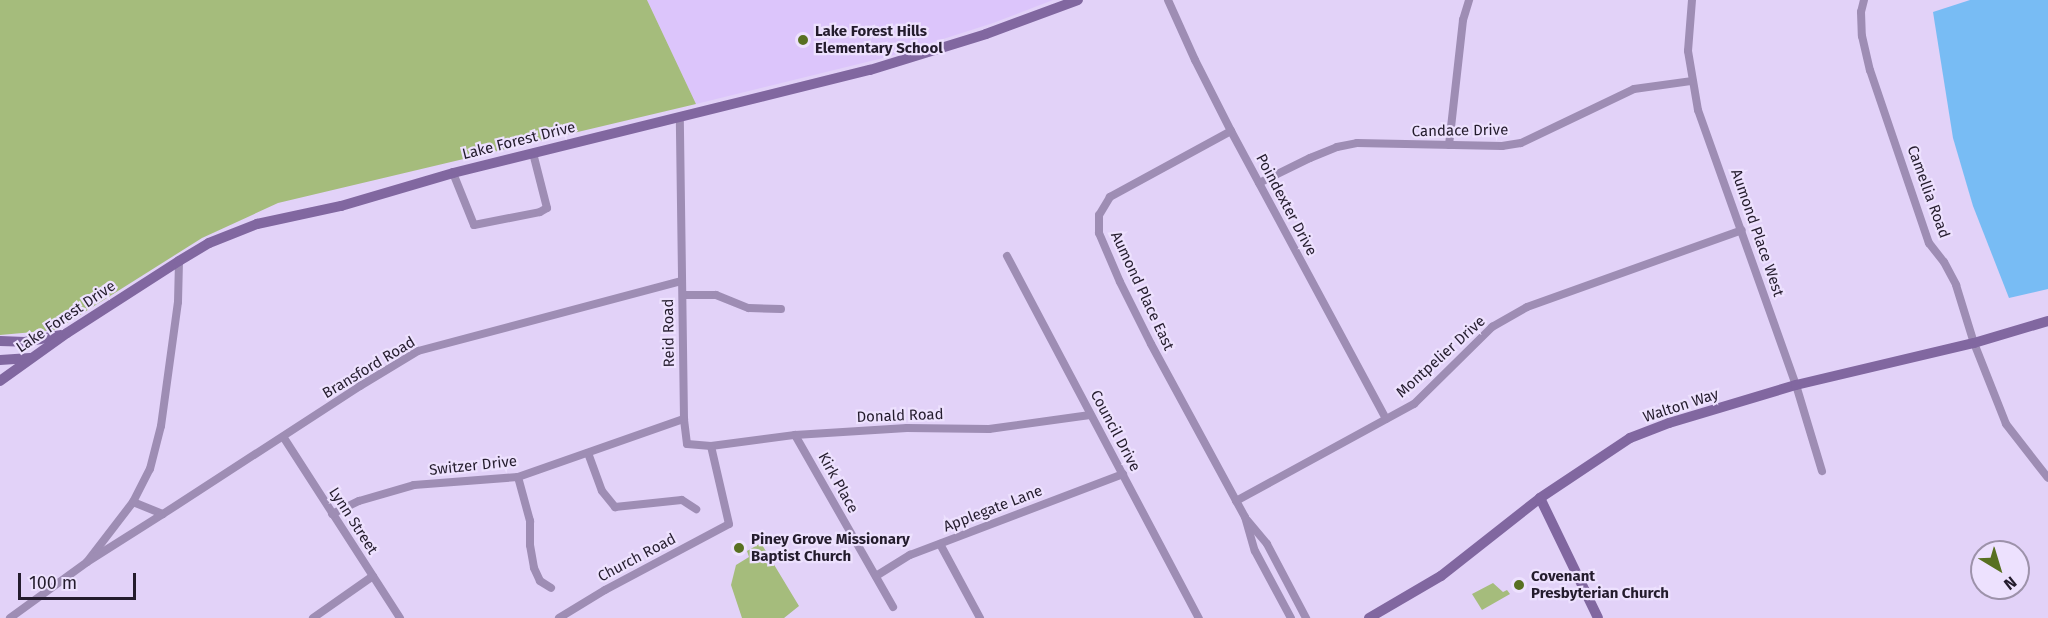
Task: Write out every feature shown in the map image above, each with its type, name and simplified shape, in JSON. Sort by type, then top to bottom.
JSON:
[{"type":"street","name":"Lake Forest Drive","points":[[0,381],[66,333],[179,261],[209,243],[257,224],[341,206],[453,173],[926,54],[1078,0]]},
{"type":"street","name":"Poindexter Drive","points":[[1168,0],[1231,131],[1386,419]]},
{"type":"street","points":[[1449,145],[1463,20],[1469,0]]},
{"type":"street","name":"Aumond Place West","points":[[1692,0],[1688,51],[1698,110],[1796,385],[1822,471]]},
{"type":"street","name":"Camellia Road","points":[[1864,0],[1861,12],[1862,36],[1870,70],[1929,243],[1944,262],[1956,285],[1974,343],[2006,424],[2048,478]]},
{"type":"street","name":"Candace Drive","points":[[1259,183],[1337,147],[1357,143],[1502,146],[1521,143],[1634,90],[1692,81]]},
{"type":"street","name":"Reid Road","points":[[680,117],[684,419],[687,444],[711,446]]},
{"type":"street","name":"Aumond Place East","points":[[1231,131],[1110,197],[1099,215],[1100,233],[1120,282],[1236,501],[1245,517],[1267,544],[1306,618]]},
{"type":"street","points":[[453,173],[474,225],[530,214],[547,208],[533,153]]},
{"type":"street","name":"Montpelier Drive","points":[[1236,501],[1414,404],[1492,327],[1527,307],[1742,230]]},
{"type":"street","name":"Council Drive","points":[[1007,256],[1199,618]]},
{"type":"street","points":[[87,562],[133,502],[150,469],[161,426],[178,302],[179,261]]},
{"type":"street","name":"Bransford Road","points":[[10,618],[87,562],[418,351],[682,281]]},
{"type":"street","points":[[682,295],[716,295],[749,308],[781,309]]},
{"type":"street","name":"Walton Way","points":[[1369,618],[1441,576],[1540,498],[1630,438],[1669,423],[1796,385],[1974,343],[2048,321]]},
{"type":"street","points":[[0,341],[26,342],[66,333]]},
{"type":"street","points":[[0,360],[30,358]]},
{"type":"street","name":"Donald Road","points":[[711,446],[795,435],[907,428],[989,429],[1090,415]]},
{"type":"street","name":"Switzer Drive","points":[[332,514],[358,501],[414,485],[518,477],[684,419]]},
{"type":"street","name":"Kirk Place","points":[[795,435],[892,607]]},
{"type":"street","name":"Lynn Street","points":[[284,438],[400,618]]},
{"type":"street","name":"Church Road","points":[[560,618],[605,590],[729,524],[711,446]]},
{"type":"street","points":[[588,453],[602,491],[615,507],[682,500],[696,509]]},
{"type":"street","name":"Applegate Lane","points":[[876,576],[910,555],[1123,474]]},
{"type":"street","points":[[518,477],[530,521],[530,545],[534,568],[540,581],[550,588]]},
{"type":"street","points":[[1540,498],[1598,618]]},
{"type":"street","points":[[133,502],[163,514]]},
{"type":"street","name":"Aumond Place East","points":[[1245,517],[1255,550],[1291,618]]},
{"type":"street","points":[[940,544],[980,618]]},
{"type":"street","points":[[313,618],[373,576]]},
{"type":"shaded area","name":"Lake Forest Hills Elementary School","points":[[647,0],[1053,0],[993,23],[887,57],[696,104]]},
{"type":"green space","points":[[0,0],[647,0],[696,104],[278,203],[202,238],[56,330],[0,335]]},
{"type":"green space","points":[[761,543],[799,606],[784,618],[742,618],[731,585],[736,565],[749,557],[747,551]]},
{"type":"green space","points":[[1493,583],[1503,592],[1507,590],[1510,594],[1482,610],[1472,594]]},
{"type":"water","points":[[1970,0],[2048,0],[2048,289],[2009,298],[1973,206],[1953,138],[1933,12]]},
{"type":"place","name":"Lake Forest Hills Elementary School","points":[[803,40]]},
{"type":"place","name":"Piney Grove Missionary Baptist Church","points":[[739,548]]},
{"type":"place","name":"Covenant Presbyterian Church","points":[[1519,585]]}]
